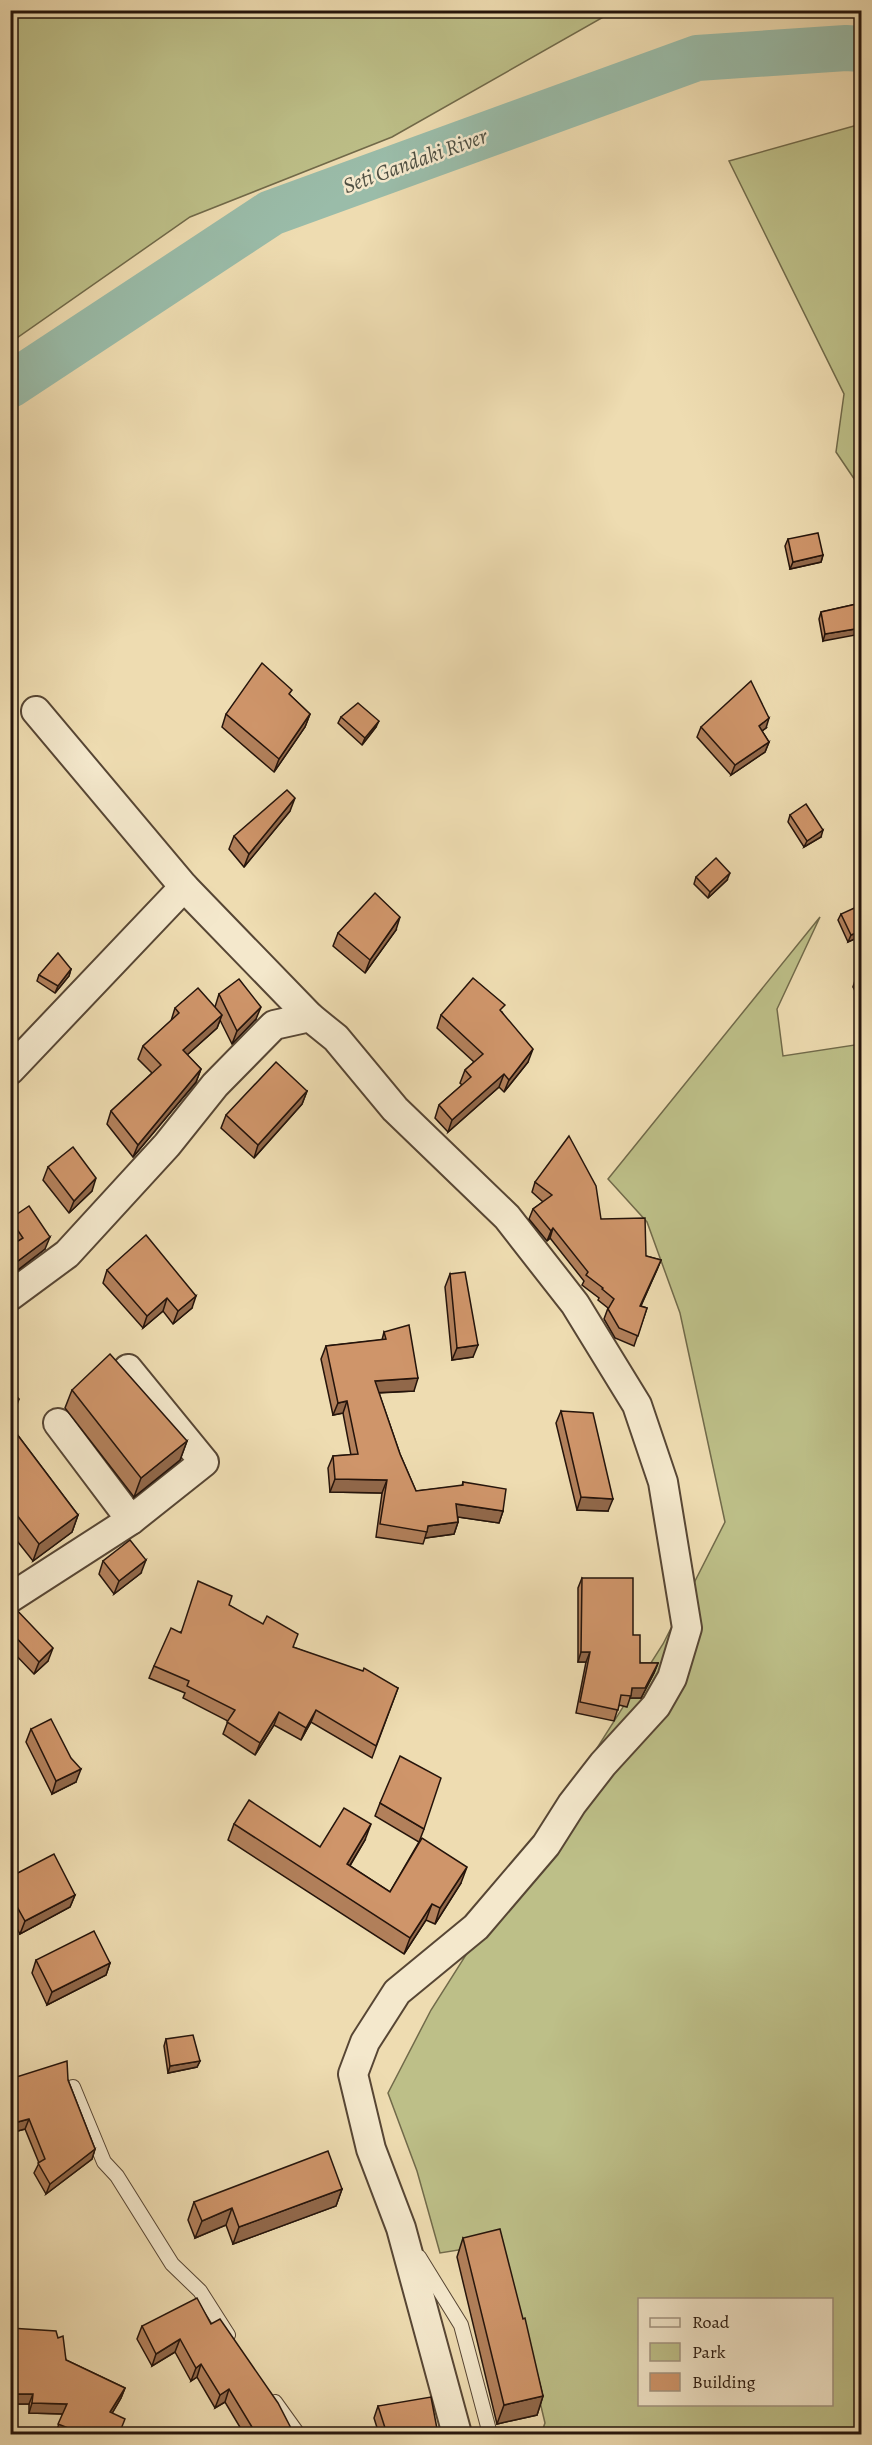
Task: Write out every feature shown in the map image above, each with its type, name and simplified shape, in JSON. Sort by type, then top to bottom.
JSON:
[{"type":"street","points":[[36,711],[184,886],[310,1017],[336,1038],[395,1109],[507,1216],[574,1304],[637,1405],[663,1482],[687,1628],[672,1678],[656,1706],[603,1764],[546,1845],[476,1927],[397,1992],[365,2043],[353,2074],[371,2149],[401,2228],[457,2434]]},
{"type":"street","points":[[10,1070],[184,886]]},
{"type":"street","points":[[10,1296],[67,1254],[166,1145],[215,1085],[274,1026],[310,1017]]},
{"type":"street","points":[[10,1598],[131,1520],[204,1462],[128,1369]]},
{"type":"street","points":[[58,1423],[131,1520]]},
{"type":"lane","points":[[73,2087],[104,2162],[117,2176],[172,2264],[200,2291],[238,2349]]},
{"type":"lane","points":[[401,2228],[461,2325],[490,2434]]},
{"type":"lane","points":[[264,2388],[298,2434]]},
{"type":"green space","points":[[10,11],[614,11],[392,137],[190,217],[11,342]]},
{"type":"green space","points":[[862,124],[861,489],[836,452],[844,394],[729,161]]},
{"type":"green space","points":[[820,917],[777,1009],[783,1056],[861,1044],[861,2434],[541,2434],[545,2423],[502,2243],[440,2253],[417,2171],[388,2093],[431,2010],[663,1644],[725,1522],[680,1313],[647,1222],[608,1179]]},
{"type":"building","points":[[818,533],[823,555],[793,562],[788,539]]},
{"type":"building","points":[[861,603],[861,628],[825,634],[821,612]]},
{"type":"building","points":[[262,663],[292,690],[289,694],[310,714],[279,759],[226,714]]},
{"type":"building","points":[[751,681],[769,718],[759,726],[769,742],[735,765],[701,727]]},
{"type":"building","points":[[358,703],[379,721],[365,738],[341,717]]},
{"type":"building","points":[[287,790],[295,798],[249,854],[234,836]]},
{"type":"building","points":[[806,804],[823,830],[807,841],[790,815]]},
{"type":"building","points":[[716,858],[730,873],[710,892],[696,877]]},
{"type":"building","points":[[375,893],[400,917],[370,960],[338,933]]},
{"type":"building","points":[[861,905],[861,931],[851,935],[841,914]]},
{"type":"building","points":[[58,953],[71,969],[58,986],[39,975]]},
{"type":"building","points":[[473,978],[505,1005],[500,1010],[533,1049],[509,1080],[504,1074],[452,1120],[439,1105],[471,1077],[465,1070],[483,1054],[441,1015]]},
{"type":"building","points":[[239,979],[261,1007],[237,1031],[219,994]]},
{"type":"building","points":[[198,988],[222,1015],[183,1050],[201,1069],[138,1145],[111,1111],[161,1065],[143,1046],[179,1013],[175,1008]]},
{"type":"building","points":[[276,1062],[307,1091],[258,1145],[226,1115]]},
{"type":"building","points":[[569,1136],[596,1186],[601,1219],[645,1218],[646,1256],[661,1260],[640,1306],[647,1308],[638,1336],[619,1328],[608,1309],[614,1299],[586,1275],[588,1272],[553,1228],[551,1231],[533,1209],[552,1195],[535,1182]]},
{"type":"building","points":[[73,1147],[96,1178],[74,1201],[48,1167]]},
{"type":"building","points":[[29,1206],[50,1237],[10,1267],[10,1246],[23,1238],[10,1219]]},
{"type":"building","points":[[146,1235],[196,1296],[178,1311],[167,1298],[147,1316],[107,1270]]},
{"type":"building","points":[[465,1272],[478,1345],[457,1348],[450,1274]]},
{"type":"building","points":[[409,1325],[418,1378],[375,1381],[400,1454],[416,1491],[463,1485],[463,1482],[506,1489],[503,1511],[456,1504],[458,1522],[428,1526],[427,1532],[380,1524],[387,1480],[335,1479],[333,1456],[358,1454],[347,1401],[338,1403],[326,1346],[386,1339],[384,1332]]},
{"type":"building","points":[[110,1354],[187,1441],[141,1478],[72,1390]]},
{"type":"building","points":[[10,1389],[19,1399],[10,1407]]},
{"type":"building","points":[[561,1411],[593,1413],[613,1499],[581,1497]]},
{"type":"building","points":[[10,1425],[78,1515],[39,1544],[10,1506]]},
{"type":"building","points":[[130,1540],[146,1560],[119,1581],[103,1561]]},
{"type":"building","points":[[582,1578],[633,1578],[633,1635],[640,1635],[640,1663],[658,1663],[645,1688],[632,1688],[631,1696],[621,1695],[618,1710],[580,1702],[590,1652],[581,1652]]},
{"type":"building","points":[[198,1581],[232,1596],[229,1605],[263,1624],[267,1616],[298,1634],[293,1647],[363,1671],[364,1668],[398,1688],[376,1746],[316,1710],[306,1728],[279,1712],[260,1743],[227,1722],[235,1710],[187,1686],[189,1681],[154,1666],[171,1628],[181,1633]]},
{"type":"building","points":[[12,1605],[53,1648],[39,1662],[10,1631],[10,1606]]},
{"type":"building","points":[[51,1719],[71,1758],[81,1769],[56,1781],[31,1729]]},
{"type":"building","points":[[400,1756],[441,1778],[424,1829],[380,1803]]},
{"type":"building","points":[[249,1800],[320,1847],[344,1808],[371,1824],[347,1864],[390,1892],[422,1838],[467,1867],[440,1908],[432,1904],[410,1938],[234,1824]]},
{"type":"building","points":[[54,1854],[75,1895],[25,1921],[10,1894],[10,1877]]},
{"type":"building","points":[[94,1931],[110,1963],[52,1992],[36,1960]]},
{"type":"building","points":[[193,2035],[200,2061],[170,2066],[166,2039]]},
{"type":"building","points":[[67,2061],[68,2080],[95,2149],[50,2184],[38,2163],[45,2159],[29,2119],[10,2124],[10,2079]]},
{"type":"building","points":[[328,2151],[342,2189],[239,2227],[232,2208],[202,2221],[194,2202]]},
{"type":"building","points":[[500,2229],[523,2319],[525,2318],[543,2396],[504,2405],[463,2238]]},
{"type":"building","points":[[197,2298],[211,2324],[220,2319],[278,2403],[294,2434],[251,2434],[248,2429],[252,2427],[229,2389],[220,2395],[201,2364],[196,2368],[180,2339],[156,2354],[142,2326]]},
{"type":"building","points":[[10,2328],[56,2331],[58,2338],[63,2336],[66,2360],[125,2388],[110,2412],[125,2419],[119,2434],[83,2434],[58,2424],[67,2404],[32,2403],[33,2394],[14,2394],[13,2368],[10,2368]]},
{"type":"building","points":[[431,2397],[438,2434],[387,2434],[378,2406]]},
{"type":"waterway","name":"Seti Gandaki River","points":[[10,385],[271,213],[697,58],[846,48],[862,49]]}]
